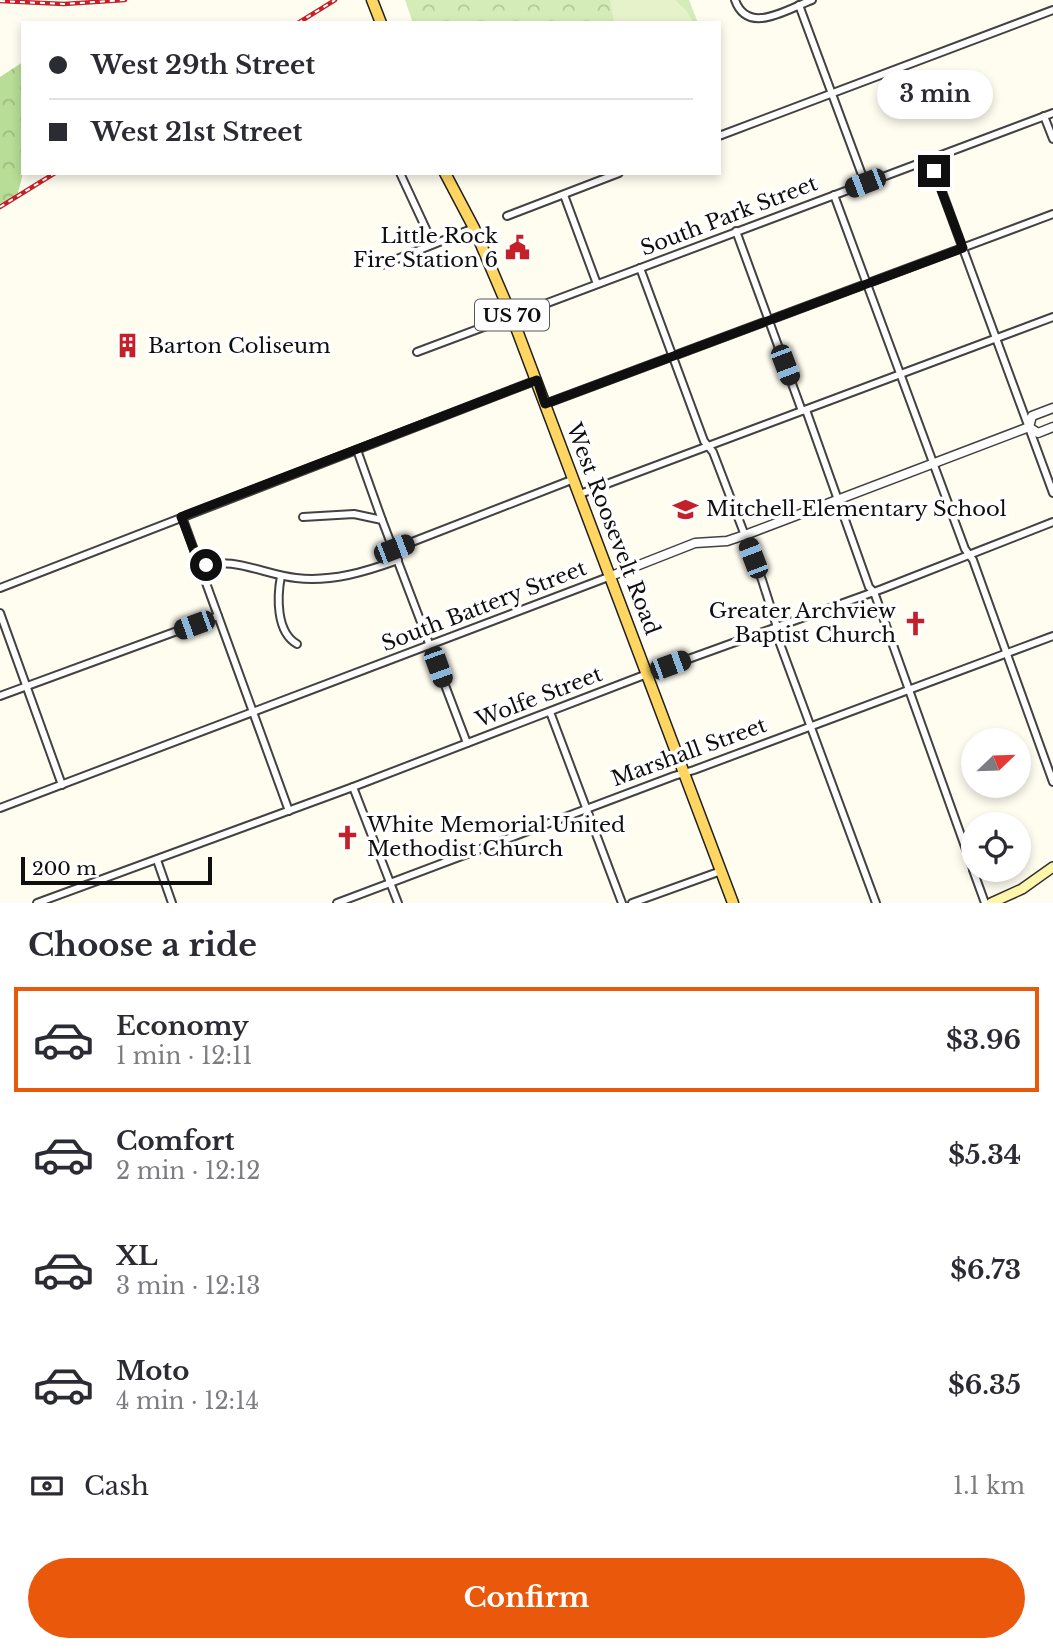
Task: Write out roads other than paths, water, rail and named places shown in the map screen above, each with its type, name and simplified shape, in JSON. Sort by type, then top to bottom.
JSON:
[{"type":"main road","points":[[372,0],[380,21]]},
{"type":"main road","name":"West Roosevelt Road","points":[[446,175],[474,228],[537,380],[733,903]]},
{"type":"main road","points":[[991,903],[1021,889],[1053,867]]},
{"type":"street","points":[[735,0],[740,11],[755,19],[764,19],[811,0]]},
{"type":"street","points":[[799,5],[865,183]]},
{"type":"street","points":[[721,135],[1053,10]]},
{"type":"street","name":"South Park Street","points":[[416,352],[1053,113]]},
{"type":"street","points":[[1044,116],[1053,139]]},
{"type":"street","points":[[930,159],[1053,493]]},
{"type":"street","points":[[401,175],[433,244]]},
{"type":"street","points":[[507,216],[614,175]]},
{"type":"street","points":[[564,195],[597,284]]},
{"type":"street","points":[[834,195],[965,549],[971,555],[1008,652],[1053,782]]},
{"type":"street","points":[[545,404],[1053,214]]},
{"type":"street","points":[[382,265],[474,228]]},
{"type":"street","points":[[736,231],[869,587],[874,592],[961,835]]},
{"type":"street","points":[[640,268],[704,441],[713,452],[745,535],[777,627],[776,633],[876,903]]},
{"type":"street","points":[[580,494],[1053,317]]},
{"type":"street","points":[[0,588],[537,380]]},
{"type":"street","name":"South Battery Street","points":[[0,808],[695,543],[727,541],[934,464],[1029,427],[1032,416],[1053,408]]},
{"type":"street","points":[[1029,427],[1038,433],[1053,428]]},
{"type":"street","points":[[357,450],[467,743]]},
{"type":"street","points":[[394,549],[574,480]]},
{"type":"street","points":[[303,517],[354,514],[383,520]]},
{"type":"street","points":[[181,517],[289,811]]},
{"type":"street","name":"Wolfe Street","points":[[37,903],[353,787],[647,674],[874,592],[1053,522]]},
{"type":"street","points":[[200,567],[227,563],[281,576],[308,579],[365,572],[398,561]]},
{"type":"street","points":[[281,576],[279,604],[283,626],[289,639],[297,644]]},
{"type":"street","points":[[0,613],[62,785]]},
{"type":"street","points":[[0,696],[218,616]]},
{"type":"street","name":"Marshall Street","points":[[337,903],[1053,636]]},
{"type":"street","points":[[550,712],[622,903]]},
{"type":"street","points":[[353,787],[398,903]]},
{"type":"street","points":[[157,860],[172,903]]},
{"type":"street","points":[[632,903],[720,871]]},
{"type":"street","points":[[978,882],[985,903]]},
{"type":"railway","points":[[0,1],[64,4],[125,0]]},
{"type":"railway","points":[[301,21],[335,0]]},
{"type":"railway","points":[[0,207],[52,175]]},
{"type":"place","name":"Little Rock Fire Station 6","points":[[518,248]]},
{"type":"place","name":"Barton Coliseum","points":[[128,346]]},
{"type":"place","name":"Mitchell Elementary School","points":[[686,509]]},
{"type":"place","name":"Greater Archview Baptist Church","points":[[916,623]]},
{"type":"place","name":"White Memorial United Methodist Church","points":[[347,837]]}]
